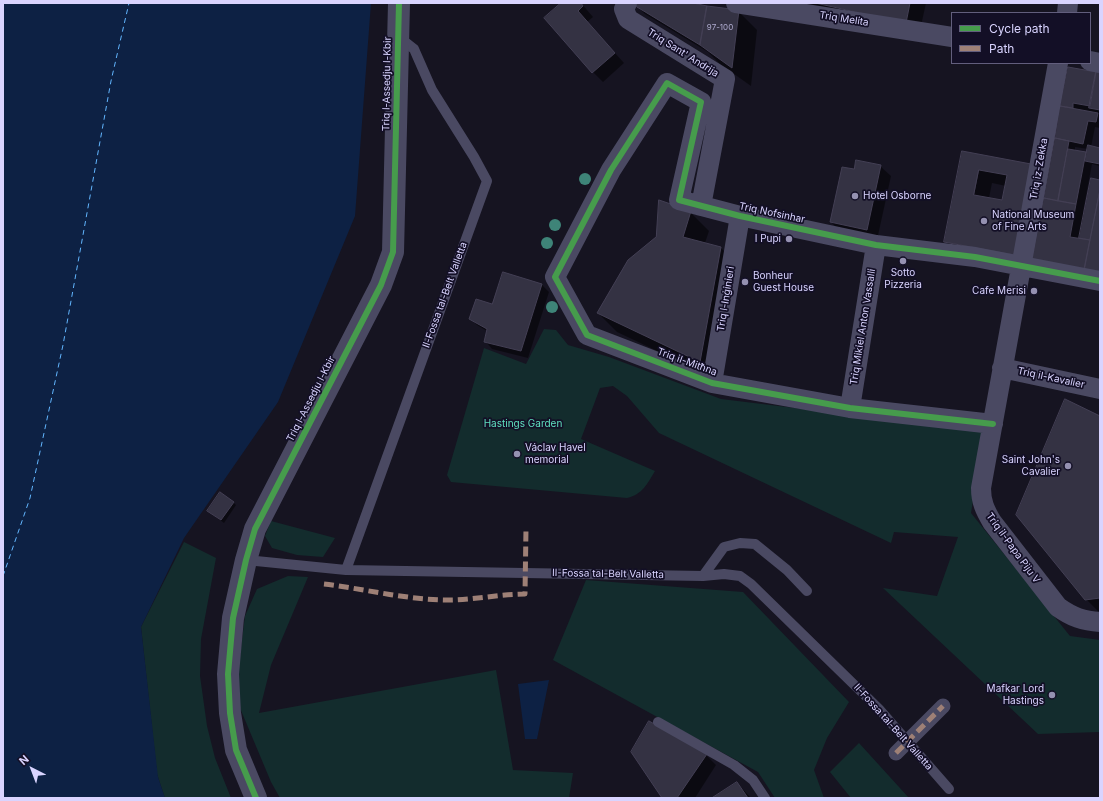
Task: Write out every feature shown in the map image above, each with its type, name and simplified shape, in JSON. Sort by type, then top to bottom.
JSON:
[{"type":"street","name":"Triq l-Assedju l-Kbir","points":[[256,798],[236,750],[230,713],[228,674],[233,618],[246,560],[255,529],[381,285],[393,252],[399,3]]},
{"type":"street","name":"Triq Sant' Andrija","points":[[627,3],[624,9],[628,19],[725,79],[701,206]]},
{"type":"street","name":"Triq Melita","points":[[736,3],[951,37]]},
{"type":"street","name":"Triq iz-Zekka","points":[[1002,368],[1058,64]]},
{"type":"street","name":"Triq Nofsinhar","points":[[611,170],[667,83],[701,102],[679,200],[740,216],[876,246],[975,257],[1100,281]]},
{"type":"street","name":"Triq il-Mitħna","points":[[611,170],[555,277],[587,335],[712,383],[850,408],[993,424]]},
{"type":"street","name":"Triq l-Inġinieri","points":[[712,383],[740,216]]},
{"type":"street","name":"Triq Mikiel Anton Vassalli","points":[[850,408],[876,246]]},
{"type":"street","name":"Triq il-Kavalier","points":[[1002,368],[1100,389]]},
{"type":"street","name":"Triq il-Papa Piju V","points":[[1002,368],[981,488],[984,508],[1002,537],[1058,607],[1071,616],[1085,621],[1100,622]]},
{"type":"street","points":[[896,753],[943,706]]},
{"type":"lane","name":"Il-Fossa tal-Belt Valletta","points":[[346,570],[487,180],[432,90],[414,50],[398,37]]},
{"type":"lane","points":[[703,576],[724,547],[740,543],[755,544],[787,570],[807,591]]},
{"type":"lane","name":"Il-Fossa tal-Belt Valletta","points":[[246,560],[346,570],[703,576],[724,574],[740,576],[751,584],[879,709],[949,789]]},
{"type":"lane","points":[[658,722],[734,765],[753,780],[765,798]]},
{"type":"green space","name":"Hastings Garden","points":[[544,329],[556,330],[568,345],[609,357],[721,399],[984,431],[971,513],[1070,636],[1100,640],[1100,732],[1038,734],[883,588],[937,596],[958,537],[894,532],[891,543],[659,433],[627,396],[613,386],[600,388],[581,439],[655,471],[644,488],[637,494],[627,498],[451,482],[447,475],[484,348],[526,364]]},
{"type":"green space","points":[[271,521],[335,538],[323,557],[297,555],[272,548],[265,536]]},
{"type":"green space","points":[[184,542],[216,558],[201,639],[200,676],[207,726],[215,758],[231,798],[165,798],[157,774],[141,627]]},
{"type":"green space","points":[[288,576],[308,577],[271,665],[259,713],[496,670],[513,770],[573,773],[569,798],[280,798],[271,782],[240,708],[238,672],[245,616],[257,589]]},
{"type":"green space","points":[[586,580],[743,592],[849,702],[827,738],[814,770],[824,798],[775,798],[758,772],[553,660]]},
{"type":"green space","points":[[859,743],[909,798],[851,798],[830,772]]},
{"type":"water","points":[[3,3],[371,3],[355,216],[278,402],[184,538],[141,627],[158,777],[165,798],[3,798]]},
{"type":"water","points":[[549,680],[537,739],[525,739],[518,684]]},
{"type":"building","points":[[561,3],[581,3],[583,6],[578,11],[615,53],[592,73],[544,18]]},
{"type":"building","points":[[636,3],[693,3],[707,6],[700,45],[637,7]]},
{"type":"building","points":[[816,3],[910,3],[906,23]]},
{"type":"building","points":[[707,6],[739,10],[732,68],[700,45]]},
{"type":"building","points":[[1068,67],[1096,72],[1090,106],[1073,103],[1073,108],[1060,106]]},
{"type":"building","points":[[1096,72],[1100,73],[1100,110],[1089,108]]},
{"type":"building","points":[[1060,106],[1098,113],[1096,122],[1088,121],[1083,144],[1055,138]]},
{"type":"building","points":[[1055,138],[1069,141],[1058,201],[1044,198]]},
{"type":"building","points":[[1088,145],[1100,148],[1100,164],[1085,161]]},
{"type":"building","points":[[1068,149],[1086,152],[1076,204],[1058,201]]},
{"type":"building","name":"National Museum of Fine Arts","points":[[962,151],[1031,164],[1014,255],[944,242]],"holes":[[[979,170],[1007,175],[1002,200],[974,195]]]},
{"type":"building","name":"Hotel Osborne","points":[[856,160],[881,165],[867,230],[830,222],[842,167],[854,169]]},
{"type":"building","points":[[1091,178],[1100,180],[1100,190],[1090,240],[1079,238]]},
{"type":"building","points":[[1100,190],[1100,274],[1084,271]]},
{"type":"building","points":[[1044,198],[1076,204],[1070,237],[1090,240],[1084,271],[1032,261]]},
{"type":"building","points":[[659,200],[691,211],[683,237],[721,247],[700,362],[597,313],[628,260],[656,237]]},
{"type":"building","points":[[503,272],[542,284],[521,351],[484,342],[487,329],[469,319],[476,299],[492,304]]},
{"type":"building","name":"Saint John's Cavalier","points":[[1065,399],[1100,416],[1100,598],[1085,600],[1016,515]]},
{"type":"building","points":[[220,492],[234,502],[221,520],[207,511]]},
{"type":"building","points":[[649,721],[707,754],[677,798],[662,798],[631,752]]},
{"type":"building","points":[[737,782],[748,798],[712,798]]},
{"type":"ferry route","points":[[3,576],[30,498],[63,345],[111,81],[129,3]]},
{"type":"marked path","points":[[324,584],[433,600],[458,600],[525,594],[526,528]]},
{"type":"marked path","points":[[896,753],[943,706]]},
{"type":"cycle path","points":[[256,798],[236,750],[230,713],[228,674],[233,618],[246,560],[255,529],[381,285],[393,252],[399,3]]},
{"type":"cycle path","points":[[993,424],[850,408],[712,383],[587,335],[555,277],[611,170],[667,83],[701,102],[679,200],[740,216],[876,245],[975,257],[1100,281]]},
{"type":"place","name":"Hotel Osborne","points":[[855,196]]},
{"type":"place","name":"National Museum of Fine Arts","points":[[984,221]]},
{"type":"place","name":"I Pupi","points":[[789,239]]},
{"type":"place","name":"Sotto Pizzeria","points":[[903,261]]},
{"type":"place","name":"Bonheur Guest House","points":[[745,282]]},
{"type":"place","name":"Cafe Merisi","points":[[1034,291]]},
{"type":"place","name":"Václav Havel memorial","points":[[517,454]]},
{"type":"place","name":"Saint John's Cavalier","points":[[1068,466]]},
{"type":"place","name":"Mafkar Lord Hastings","points":[[1052,695]]}]
